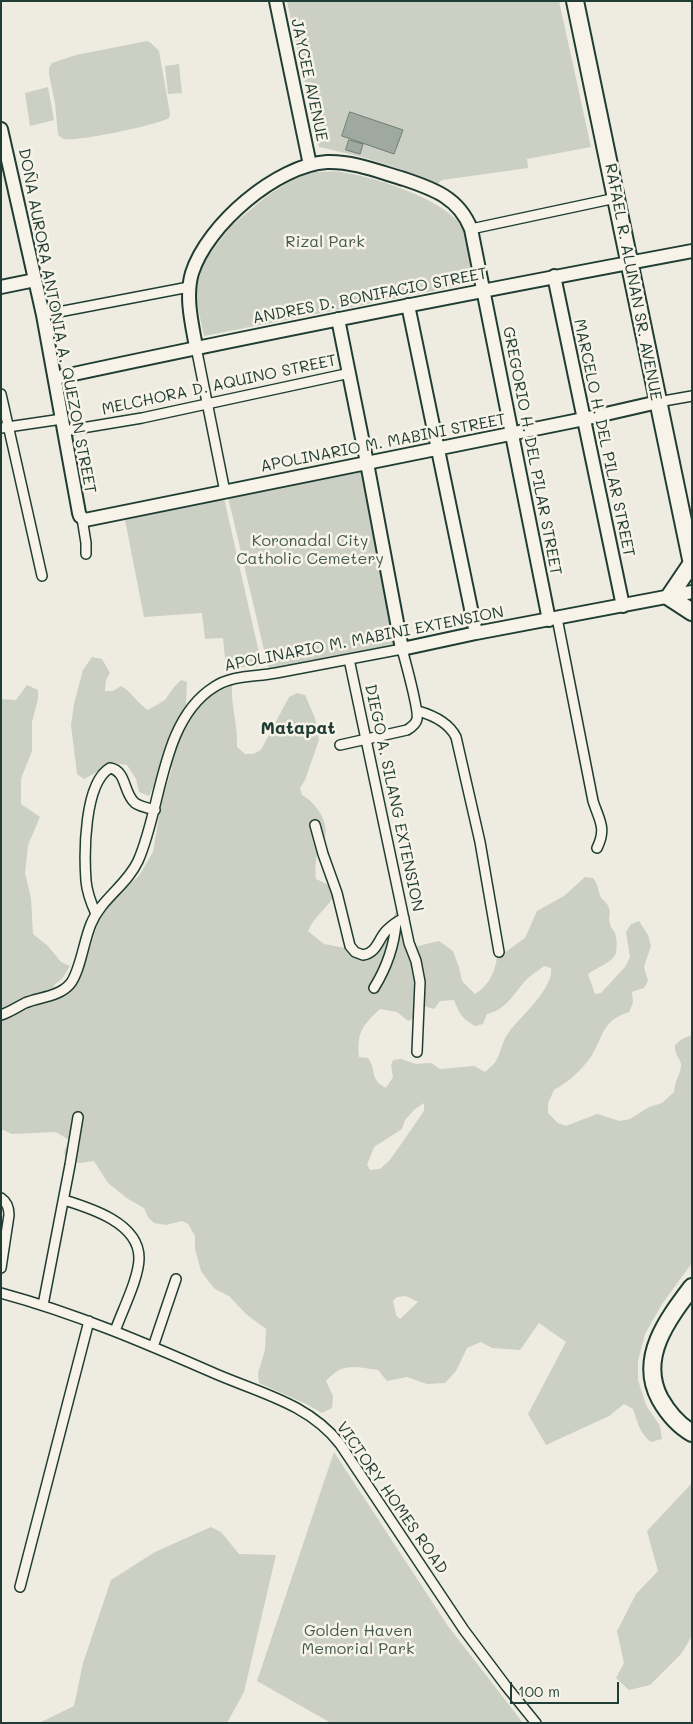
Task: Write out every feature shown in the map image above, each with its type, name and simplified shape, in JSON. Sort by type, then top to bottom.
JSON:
[{"type":"highway","name":"RAFAEL R. ALUNAN SR. AVENUE","points":[[575,1],[692,563]]},
{"type":"highway","points":[[692,563],[669,597],[692,612]]},
{"type":"highway","points":[[692,1287],[671,1314],[660,1334],[654,1350],[652,1365],[654,1386],[664,1405],[672,1417],[692,1433]]},
{"type":"street","name":"JAYCEE AVENUE","points":[[276,1],[310,165]]},
{"type":"street","name":"DOÑA AURORA ANTONIA A. QUEZON STREET","points":[[2,136],[43,315],[79,513],[82,518]]},
{"type":"street","name":"GREGORIO H. DEL PILAR STREET","points":[[196,348],[190,309],[189,287],[192,272],[198,258],[208,241],[247,200],[290,172],[310,165],[327,162],[346,164],[385,173],[432,189],[460,208],[467,218],[471,229],[512,433],[553,619]]},
{"type":"street","points":[[471,229],[616,198]]},
{"type":"street","name":"ANDRES D. BONIFACIO STREET","points":[[55,378],[483,290],[692,251]]},
{"type":"street","name":"MARCELO H. DEL PILAR STREET","points":[[554,276],[623,606]]},
{"type":"street","points":[[1,287],[35,280]]},
{"type":"street","points":[[43,315],[189,287]]},
{"type":"street","points":[[408,305],[476,633]]},
{"type":"street","points":[[338,319],[368,463],[402,649],[418,711],[418,717],[412,727],[407,730],[340,745]]},
{"type":"street","points":[[196,348],[225,492]]},
{"type":"street","name":"MELCHORA D. AQUINO STREET","points":[[4,427],[63,425],[142,418],[350,373]]},
{"type":"street","points":[[1,394],[4,427],[42,576]]},
{"type":"street","name":"APOLINARIO M. MABINI STREET","points":[[82,518],[88,520],[692,396]]},
{"type":"street","points":[[82,518],[86,554]]},
{"type":"street","name":"APOLINARIO M. MABINI EXTENSION","points":[[1,1015],[23,1004],[62,991],[74,977],[85,939],[96,914],[138,862],[146,842],[175,739],[185,717],[196,701],[212,688],[225,681],[240,677],[267,675],[692,592]]},
{"type":"street","points":[[553,619],[593,801],[602,827],[603,833],[597,848]]},
{"type":"street","name":"DIEGO A. SILANG EXTENSION","points":[[349,659],[366,738],[400,920],[416,962],[420,982],[417,1052]]},
{"type":"street","points":[[418,711],[431,715],[440,721],[451,729],[456,737],[480,842],[499,952]]},
{"type":"street","points":[[96,914],[89,898],[86,882],[86,856],[91,797],[96,783],[104,771],[110,768],[116,769],[121,774],[130,798],[144,807],[155,810]]},
{"type":"street","points":[[315,825],[337,893],[347,937],[352,950],[363,955],[371,953],[377,947],[386,930],[400,920]]},
{"type":"street","points":[[374,988],[389,961],[400,920]]},
{"type":"street","points":[[43,1305],[78,1117]]},
{"type":"street","points":[[1,1198],[5,1200],[9,1208],[9,1215],[1,1268]]},
{"type":"street","points":[[64,1200],[88,1207],[108,1216],[127,1232],[138,1249],[139,1257],[136,1276],[115,1331]]},
{"type":"street","points":[[153,1347],[176,1279]]},
{"type":"street","name":"VICTORY HOMES ROAD","points":[[1,1293],[43,1305],[115,1331],[296,1407],[316,1419],[327,1428],[351,1460],[469,1636],[536,1723]]},
{"type":"street","points":[[20,1586],[89,1321]]},
{"type":"green space","points":[[287,1],[559,1],[591,147],[527,159],[528,168],[442,180],[436,185],[408,172],[379,162],[319,147]]},
{"type":"green space","points":[[147,41],[159,51],[170,114],[169,118],[150,125],[100,136],[72,139],[61,137],[58,134],[55,103],[49,74],[49,68],[52,63],[76,55]]},
{"type":"green space","points":[[179,64],[182,93],[168,94],[165,66]]},
{"type":"green space","points":[[48,87],[54,120],[30,126],[25,93]]},
{"type":"green space","name":"Rizal Park","points":[[314,172],[341,172],[390,184],[426,199],[442,209],[456,219],[465,230],[474,283],[204,336],[195,294],[204,261],[232,225],[267,196],[292,180]]},
{"type":"green space","name":"Koronadal City Catholic Cemetery","points":[[362,472],[399,646],[269,671],[228,497]]},
{"type":"green space","points":[[224,498],[262,666],[226,668],[223,638],[205,639],[202,613],[144,617],[125,520]]},
{"type":"green space","points":[[92,657],[102,659],[110,673],[106,680],[105,691],[113,691],[121,686],[148,710],[165,700],[181,680],[187,682],[186,705],[194,710],[216,690],[228,683],[232,686],[237,747],[245,754],[253,754],[261,750],[289,697],[297,693],[305,695],[315,718],[319,740],[305,780],[300,788],[302,795],[316,807],[325,825],[325,837],[316,859],[316,879],[331,886],[335,894],[308,931],[324,944],[351,949],[364,949],[384,938],[402,898],[414,947],[439,941],[453,951],[462,981],[475,994],[490,979],[497,958],[525,938],[537,911],[564,896],[585,877],[593,878],[597,884],[600,896],[609,907],[610,925],[615,933],[617,943],[614,957],[588,974],[595,994],[601,993],[625,967],[630,957],[626,932],[631,924],[639,921],[648,935],[651,946],[644,967],[648,981],[644,988],[632,992],[633,1003],[629,1012],[614,1019],[609,1024],[584,1066],[554,1090],[548,1103],[548,1113],[558,1123],[566,1126],[597,1114],[620,1121],[630,1119],[649,1107],[662,1103],[674,1092],[680,1070],[681,1064],[675,1045],[682,1039],[692,1035],[692,1263],[662,1304],[645,1334],[638,1361],[638,1380],[646,1405],[660,1426],[662,1439],[651,1442],[647,1439],[639,1427],[633,1409],[624,1404],[609,1416],[546,1445],[528,1414],[566,1342],[539,1323],[520,1350],[492,1348],[481,1342],[467,1348],[456,1371],[445,1383],[427,1384],[407,1377],[387,1381],[378,1370],[356,1367],[344,1368],[326,1381],[333,1396],[332,1408],[322,1413],[259,1383],[258,1373],[265,1350],[266,1329],[246,1314],[229,1296],[215,1289],[209,1282],[201,1271],[195,1249],[195,1236],[188,1224],[182,1221],[166,1225],[154,1223],[148,1217],[144,1208],[128,1199],[108,1183],[94,1161],[80,1163],[66,1160],[64,1152],[69,1140],[56,1132],[12,1134],[1,1129],[1,699],[16,700],[27,685],[38,690],[38,699],[32,722],[32,751],[21,779],[21,804],[40,817],[28,845],[25,873],[31,898],[33,934],[48,946],[61,962],[70,966],[62,979],[53,986],[68,990],[81,977],[101,913],[112,900],[139,876],[153,852],[161,804],[172,768],[166,760],[160,769],[149,796],[139,792],[136,779],[127,765],[114,763],[84,779],[77,774],[71,725],[74,704],[83,670]],"holes":[[[544,966],[551,968],[551,976],[542,993],[509,1032],[496,1061],[485,1072],[474,1066],[440,1069],[431,1063],[416,1064],[401,1059],[393,1060],[391,1065],[393,1077],[386,1088],[375,1078],[371,1062],[368,1058],[359,1057],[359,1041],[362,1030],[380,1009],[397,1012],[408,1021],[417,1017],[424,1006],[434,1009],[440,1001],[454,1000],[460,1013],[467,1021],[475,1026],[483,1024],[487,1014],[500,1009],[528,978]],[[424,1103],[424,1111],[390,1160],[380,1169],[370,1170],[367,1165],[374,1147],[402,1129],[405,1120],[415,1109]],[[406,1296],[418,1302],[400,1319],[396,1315],[393,1301],[397,1297]]]},
{"type":"green space","name":"Golden Haven Memorial Park","points":[[334,1452],[448,1626],[523,1723],[331,1723],[257,1681]]},
{"type":"green space","points":[[692,1483],[692,1636],[681,1654],[650,1685],[629,1690],[616,1678],[624,1663],[617,1631],[636,1594],[658,1571],[647,1531]]},
{"type":"green space","points":[[211,1527],[221,1532],[239,1554],[276,1555],[244,1692],[227,1723],[39,1723],[74,1706],[83,1663],[111,1580],[155,1552]]},
{"type":"shaded area","points":[[350,112],[403,130],[394,154],[342,136]]},
{"type":"shaded area","points":[[349,140],[363,144],[360,154],[346,150]]},
{"type":"district","name":"Matapat","points":[[298,728]]}]
